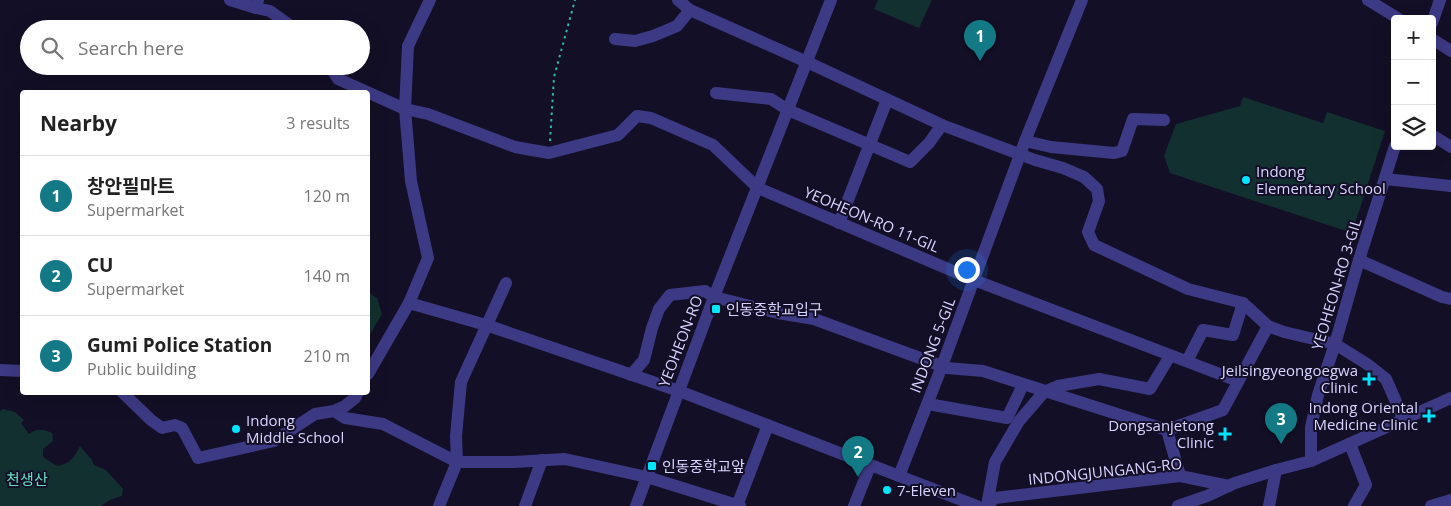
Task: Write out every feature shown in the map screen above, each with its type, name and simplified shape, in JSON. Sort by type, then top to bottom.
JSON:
[{"type":"street","points":[[230,0],[257,4],[282,20]]},
{"type":"street","points":[[370,371],[409,303],[428,258],[412,181],[405,109],[408,46],[430,0]]},
{"type":"street","points":[[678,0],[690,10],[808,62],[942,125],[1084,177],[1097,189],[1099,201],[1088,232],[1094,245],[1188,289],[1243,303],[1268,326],[1284,332],[1335,344],[1367,364],[1386,379],[1404,420]]},
{"type":"street","name":"YEOHEON-RO","points":[[636,506],[714,297],[831,0]]},
{"type":"street","name":"INDONG 5-GIL","points":[[899,476],[928,404],[1025,141],[1082,0]]},
{"type":"street","points":[[1368,0],[1392,15]]},
{"type":"street","points":[[1435,15],[1440,0]]},
{"type":"street","points":[[615,39],[635,42],[653,36],[677,26],[690,10]]},
{"type":"street","points":[[1436,42],[1451,51]]},
{"type":"street","points":[[336,75],[338,79],[363,90]]},
{"type":"street","points":[[370,93],[405,109],[428,114],[514,147],[549,153],[618,135],[637,116],[651,118],[713,146],[758,188]]},
{"type":"street","points":[[716,93],[771,99],[788,110],[910,162],[929,143],[942,125]]},
{"type":"street","points":[[839,223],[888,100]]},
{"type":"street","points":[[1025,141],[1051,147],[1114,154],[1122,151],[1133,119],[1164,120]]},
{"type":"street","points":[[1436,138],[1451,147]]},
{"type":"street","name":"YEOHEON-RO 3-GIL","points":[[1310,461],[1312,419],[1318,395],[1394,150]]},
{"type":"street","points":[[1385,179],[1451,186]]},
{"type":"street","name":"YEOHEON-RO 11-GIL","points":[[758,188],[974,280],[1238,381]]},
{"type":"street","points":[[1359,260],[1442,298],[1451,299]]},
{"type":"street","points":[[439,506],[457,462],[456,436],[461,382],[506,283]]},
{"type":"street","points":[[631,375],[644,360],[659,309],[670,295],[705,291],[714,297],[778,313],[814,319],[942,366],[983,371],[1167,430],[1223,410],[1268,326]]},
{"type":"street","points":[[409,303],[486,325],[679,391],[870,466],[983,506],[995,462],[1019,421],[1044,392],[1058,386],[1099,379],[1150,389],[1170,356]]},
{"type":"street","points":[[1187,361],[1203,330],[1233,335],[1243,303]]},
{"type":"street","points":[[0,370],[20,371]]},
{"type":"street","points":[[928,404],[1007,418],[1023,385]]},
{"type":"street","points":[[125,395],[162,428],[175,425],[182,428],[198,458],[274,441],[315,414],[334,411],[345,406],[356,395]]},
{"type":"street","points":[[1180,506],[1229,486],[1310,461],[1451,398]]},
{"type":"street","points":[[334,411],[345,418],[383,424],[457,462],[565,459],[647,477],[738,506],[768,425]]},
{"type":"street","points":[[1167,430],[1180,476]]},
{"type":"street","points":[[1350,444],[1366,485],[1354,506]]},
{"type":"street","points":[[525,506],[542,460]]},
{"type":"street","points":[[854,506],[870,466]]},
{"type":"street","points":[[1269,506],[1276,470]]},
{"type":"street","name":"INDONGJUNGANG-RO","points":[[983,506],[995,498],[1180,476],[1229,486]]},
{"type":"street","points":[[1430,506],[1451,500]]},
{"type":"path","points":[[549,153],[554,77],[575,0]]},
{"type":"green space","points":[[878,0],[932,0],[919,28],[874,9]]},
{"type":"green space","points":[[1243,97],[1323,123],[1327,112],[1385,131],[1352,233],[1170,173],[1164,156],[1176,124],[1240,106]]},
{"type":"green space","points":[[370,293],[377,298],[382,314],[370,335]]},
{"type":"green space","name":"천생산","points":[[3,409],[15,412],[24,420],[21,423],[29,434],[41,430],[52,433],[53,441],[43,449],[43,457],[57,466],[71,460],[80,446],[94,465],[106,470],[123,489],[122,496],[110,500],[101,506],[0,506],[0,411]]},
{"type":"place","name":"창안필마트","points":[[980,61]]},
{"type":"place","name":"Indong Elementary School","points":[[1246,180]]},
{"type":"place","name":"인동중학교입구","points":[[716,309]]},
{"type":"place","name":"Jeilsingyeongoegwa Clinic","points":[[1369,379]]},
{"type":"place","name":"Indong Oriental Medicine Clinic","points":[[1429,416]]},
{"type":"place","name":"Indong Middle School","points":[[236,429]]},
{"type":"place","name":"Dongsanjetong Clinic","points":[[1225,434]]},
{"type":"place","name":"Gumi Police Station","points":[[1281,444]]},
{"type":"place","name":"인동중학교앞","points":[[652,466]]},
{"type":"place","name":"CU","points":[[858,477]]},
{"type":"place","name":"7-Eleven","points":[[887,490]]}]
